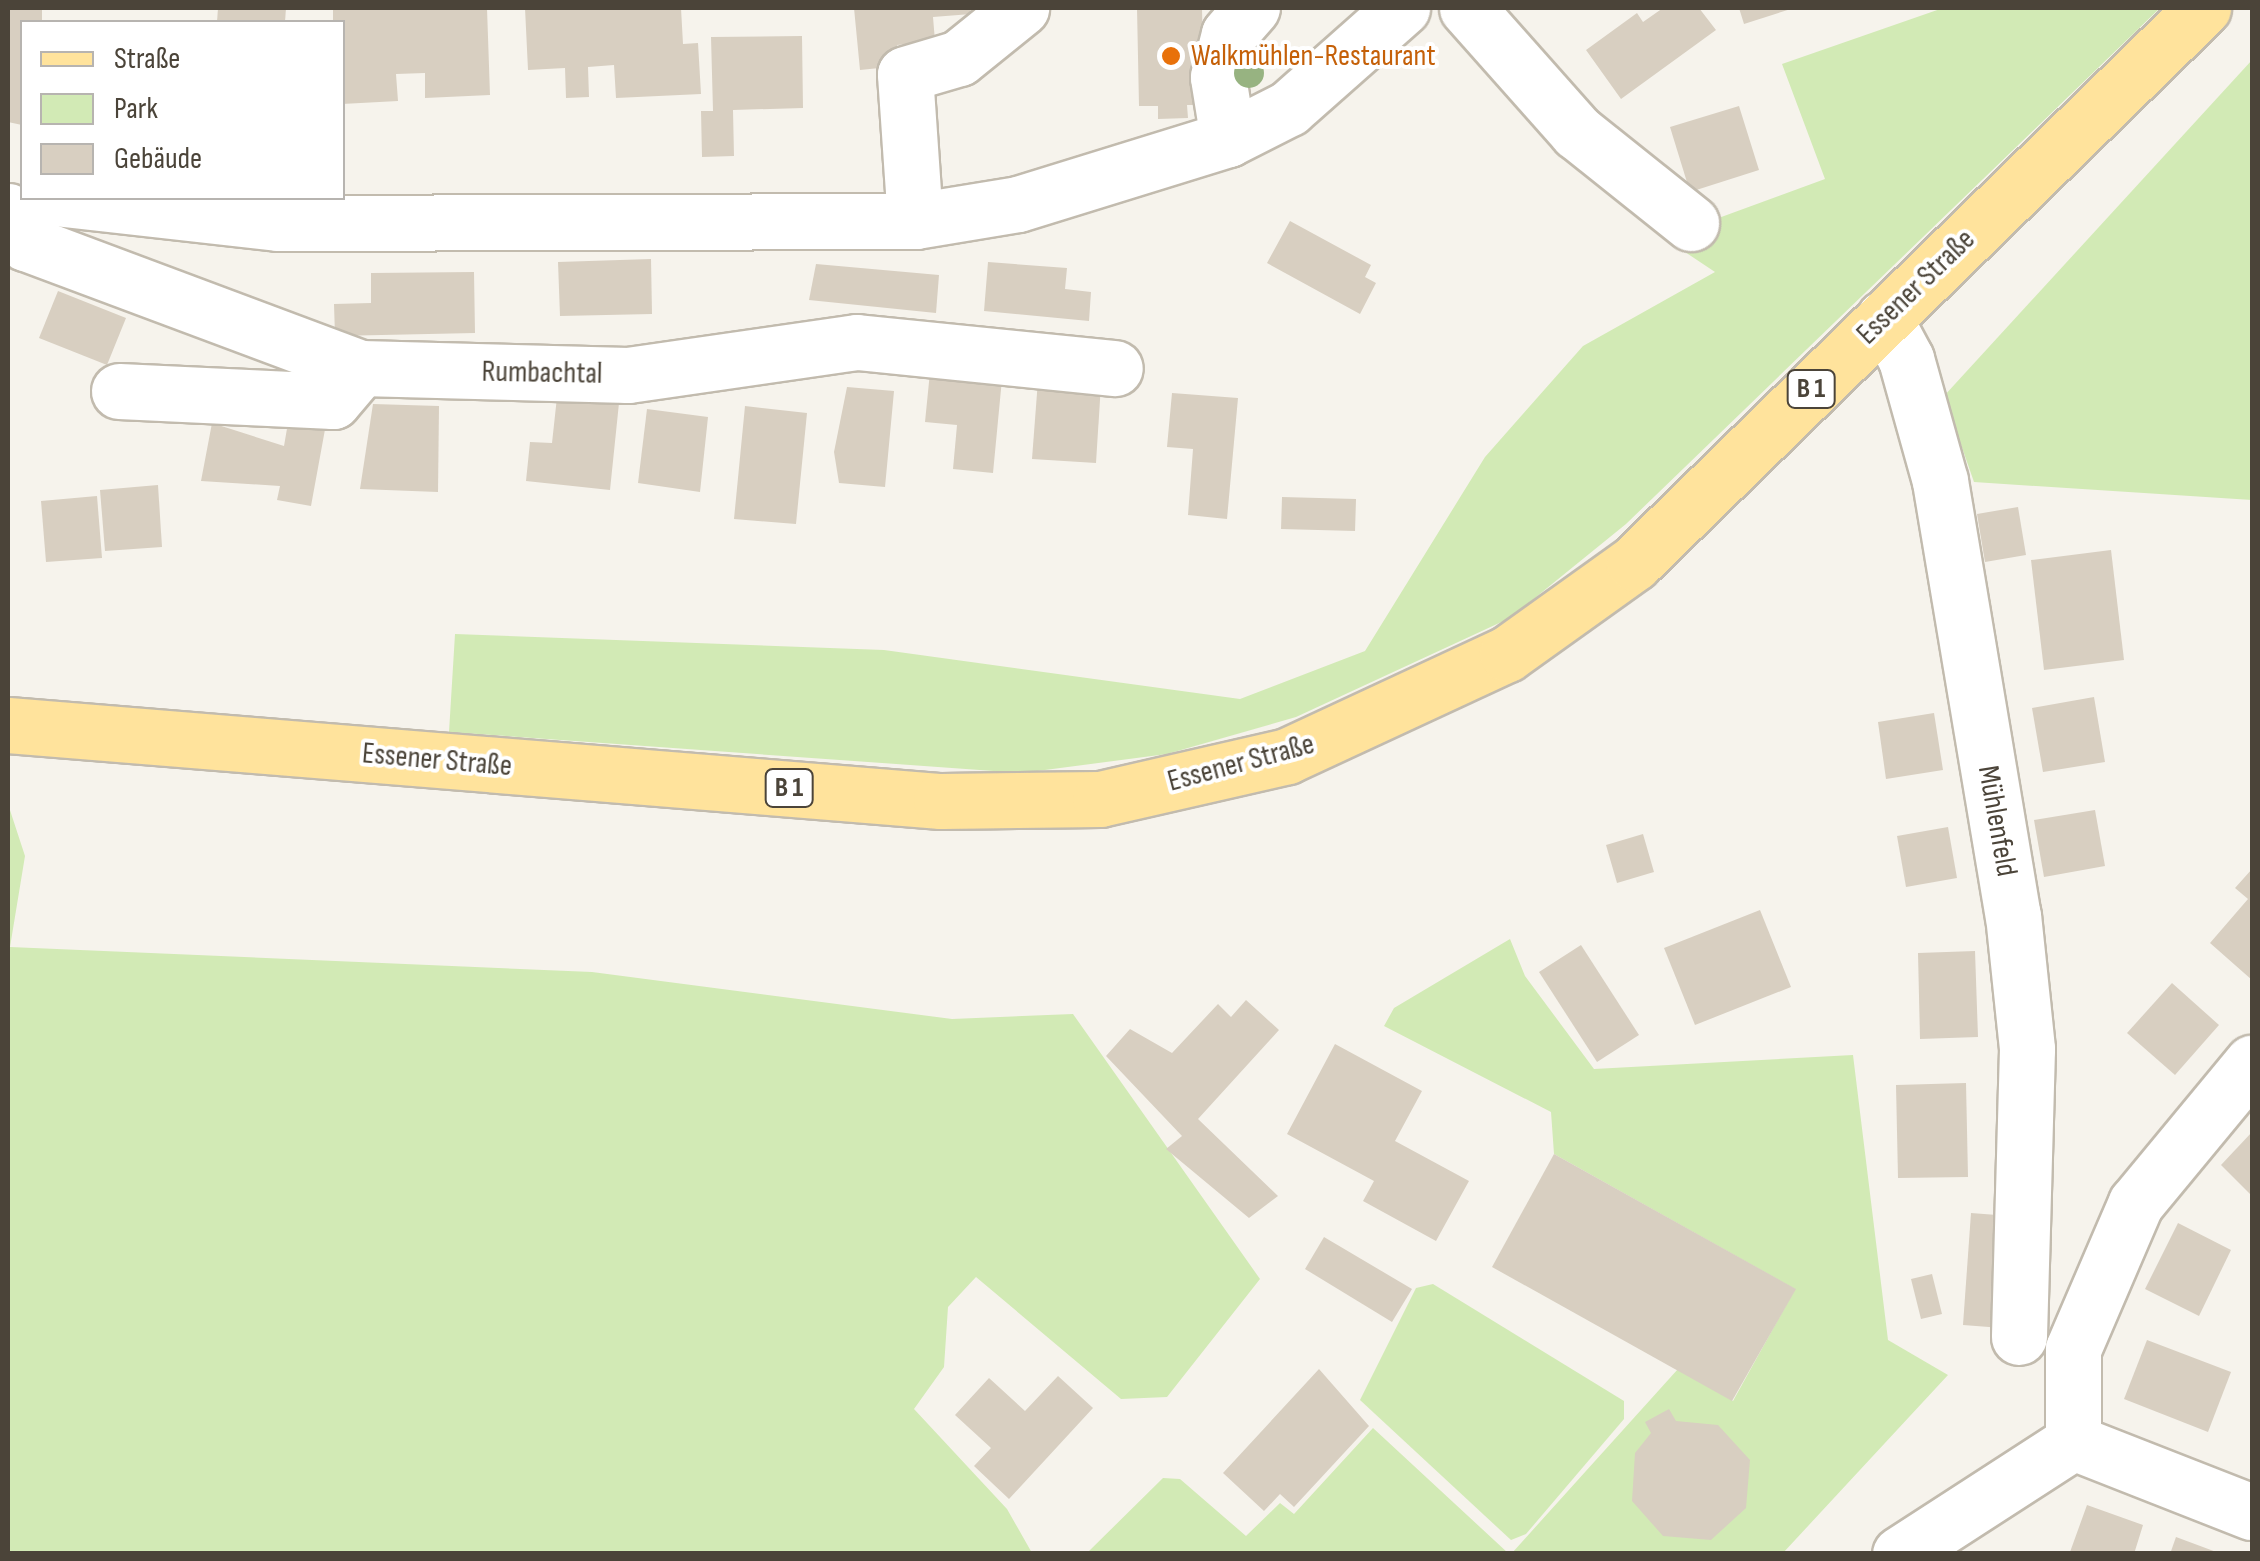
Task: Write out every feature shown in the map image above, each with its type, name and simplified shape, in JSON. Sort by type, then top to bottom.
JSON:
[{"type":"main road","name":"Essener Straße","points":[[8,725],[941,801],[1100,799],[1287,756],[1507,654],[1634,564],[2203,8]]},
{"type":"street","points":[[915,221],[905,74],[959,58],[1021,8]]},
{"type":"street","points":[[1228,138],[1218,77],[1228,34],[1252,8]]},
{"type":"street","points":[[72,200],[278,224],[915,221],[1116,176],[1228,138],[1289,108],[1402,8]]},
{"type":"street","points":[[1468,8],[1577,132],[1691,223]]},
{"type":"street","name":"Rumbachtal","points":[[8,211],[26,243],[361,368],[628,375],[858,342],[1115,368]]},
{"type":"street","name":"Mühlenfeld","points":[[1884,318],[1906,359],[1940,481],[2027,1049],[2019,1337]]},
{"type":"street","points":[[120,391],[333,401],[361,368]]},
{"type":"street","points":[[2073,1442],[2073,1350],[2136,1203],[2252,1063]]},
{"type":"street","points":[[2073,1442],[2252,1512]]},
{"type":"street","points":[[1900,1554],[2073,1442]]},
{"type":"green space","points":[[1943,8],[2160,8],[1626,524],[1510,618],[1296,717],[1167,754],[1022,773],[449,732],[455,634],[884,650],[1240,699],[1365,651],[1485,457],[1583,346],[1715,272],[1664,238],[1825,179],[1782,64]]},
{"type":"green space","points":[[2252,60],[2252,500],[1974,482],[1944,396]]},
{"type":"green space","points":[[8,804],[25,856],[10,947],[592,972],[952,1019],[1073,1014],[1260,1279],[1167,1397],[1121,1399],[976,1277],[948,1307],[944,1367],[914,1409],[1007,1509],[1032,1553],[8,1553]]},
{"type":"green space","points":[[1510,939],[1525,976],[1594,1069],[1853,1055],[1888,1340],[1948,1375],[1783,1553],[1512,1553],[1678,1369],[1733,1401],[1795,1289],[1554,1154],[1551,1112],[1384,1026],[1394,1008]]},
{"type":"green space","points":[[1433,1284],[1624,1401],[1624,1419],[1526,1534],[1511,1540],[1360,1400],[1416,1288]]},
{"type":"green space","points":[[1373,1428],[1508,1553],[1087,1553],[1163,1478],[1180,1479],[1246,1536],[1280,1503],[1294,1514]]},
{"type":"building","points":[[8,8],[42,8],[42,20],[20,20],[20,125],[8,122]]},
{"type":"building","points":[[218,8],[286,8],[285,20],[217,20]]},
{"type":"building","points":[[333,8],[487,8],[490,95],[425,98],[425,73],[396,74],[398,101],[345,104],[345,20],[333,20]]},
{"type":"building","points":[[525,8],[681,8],[683,44],[698,43],[701,94],[616,98],[614,65],[588,67],[589,97],[566,98],[565,68],[528,70]]},
{"type":"building","points":[[854,8],[970,8],[971,14],[933,17],[935,41],[897,45],[899,66],[860,70]]},
{"type":"building","name":"Walkmühlen-Restaurant","points":[[1137,8],[1202,8],[1204,105],[1187,105],[1188,118],[1158,119],[1158,106],[1139,106]]},
{"type":"building","points":[[1663,8],[1699,8],[1716,30],[1621,99],[1586,50],[1637,13],[1643,22]]},
{"type":"building","points":[[1739,8],[1794,8],[1744,24]]},
{"type":"building","points":[[802,36],[803,108],[733,110],[734,156],[702,157],[701,111],[713,111],[711,37]]},
{"type":"building","points":[[1739,106],[1759,170],[1690,192],[1670,127]]},
{"type":"building","points":[[1290,221],[1371,265],[1365,277],[1376,283],[1360,314],[1267,263]]},
{"type":"building","points":[[651,259],[652,314],[560,316],[558,262]]},
{"type":"building","points":[[988,262],[1067,268],[1065,289],[1091,292],[1089,321],[984,311]]},
{"type":"building","points":[[816,264],[939,275],[936,313],[809,300]]},
{"type":"building","points":[[474,272],[475,333],[335,336],[334,304],[371,303],[371,273]]},
{"type":"building","points":[[58,291],[126,318],[107,365],[39,338]]},
{"type":"building","points":[[930,372],[1002,379],[993,473],[953,469],[957,425],[925,422]]},
{"type":"building","points":[[1038,380],[1101,384],[1096,463],[1032,459]]},
{"type":"building","points":[[847,387],[894,391],[885,487],[839,483],[834,452]]},
{"type":"building","points":[[1172,393],[1238,398],[1227,519],[1188,515],[1193,449],[1167,447]]},
{"type":"building","points":[[557,397],[619,403],[610,490],[526,481],[530,442],[552,443]]},
{"type":"building","points":[[373,404],[439,406],[438,492],[360,489]]},
{"type":"building","points":[[745,406],[807,413],[796,524],[734,519]]},
{"type":"building","points":[[647,409],[708,417],[700,492],[638,483]]},
{"type":"building","points":[[289,417],[326,424],[311,506],[277,500],[280,486],[201,481],[212,423],[284,446]]},
{"type":"building","points":[[158,485],[162,547],[105,551],[100,490]]},
{"type":"building","points":[[97,496],[102,558],[46,562],[41,501]]},
{"type":"building","points":[[1282,497],[1356,499],[1355,531],[1281,529]]},
{"type":"building","points":[[2018,507],[2026,555],[1985,562],[1977,514]]},
{"type":"building","points":[[2111,550],[2124,660],[2044,670],[2031,560]]},
{"type":"building","points":[[2094,697],[2105,762],[2043,772],[2032,708]]},
{"type":"building","points":[[1934,713],[1943,770],[1886,779],[1878,722]]},
{"type":"building","points":[[2095,810],[2105,866],[2044,877],[2034,820]]},
{"type":"building","points":[[1948,827],[1957,878],[1906,887],[1897,836]]},
{"type":"building","points":[[1643,834],[1654,872],[1617,883],[1606,845]]},
{"type":"building","points":[[2252,869],[2252,980],[2210,943],[2248,899],[2235,888]]},
{"type":"building","points":[[1760,910],[1791,987],[1695,1025],[1664,948]]},
{"type":"building","points":[[1581,945],[1639,1035],[1597,1062],[1539,972]]},
{"type":"building","points":[[1975,951],[1978,1037],[1920,1039],[1918,953]]},
{"type":"building","points":[[2172,983],[2219,1025],[2175,1075],[2127,1033]]},
{"type":"building","points":[[1246,1000],[1279,1030],[1198,1119],[1278,1196],[1249,1218],[1166,1149],[1182,1136],[1106,1056],[1130,1029],[1172,1053],[1218,1004],[1231,1017]]},
{"type":"building","points":[[1335,1044],[1422,1091],[1395,1141],[1469,1181],[1436,1241],[1363,1201],[1374,1181],[1287,1134]]},
{"type":"building","points":[[1966,1083],[1968,1177],[1898,1178],[1896,1085]]},
{"type":"building","points":[[2252,1132],[2252,1196],[2221,1165]]},
{"type":"building","points":[[1554,1154],[1796,1289],[1732,1401],[1492,1267]]},
{"type":"building","points":[[1971,1213],[2010,1216],[2002,1328],[1963,1325]]},
{"type":"building","points":[[2178,1223],[2231,1250],[2199,1316],[2145,1289]]},
{"type":"building","points":[[1324,1237],[1412,1289],[1392,1322],[1305,1269]]},
{"type":"building","points":[[1932,1274],[1942,1314],[1921,1319],[1911,1279]]},
{"type":"building","points":[[2147,1340],[2231,1372],[2208,1432],[2124,1399]]},
{"type":"building","points":[[1319,1369],[1369,1426],[1294,1507],[1280,1494],[1264,1511],[1223,1473]]},
{"type":"building","points":[[1058,1376],[1093,1408],[1009,1499],[974,1466],[991,1448],[955,1415],[989,1378],[1025,1411]]},
{"type":"building","points":[[1669,1409],[1676,1421],[1718,1425],[1750,1460],[1746,1508],[1711,1540],[1663,1536],[1632,1501],[1635,1453],[1651,1433],[1645,1422]]},
{"type":"building","points":[[2087,1505],[2143,1525],[2134,1554],[2053,1554],[2070,1552]]},
{"type":"building","points":[[2176,1537],[2219,1553],[2219,1554],[2170,1554]]},
{"type":"place","name":"Walkmühlen-Restaurant","points":[[1171,56]]}]
